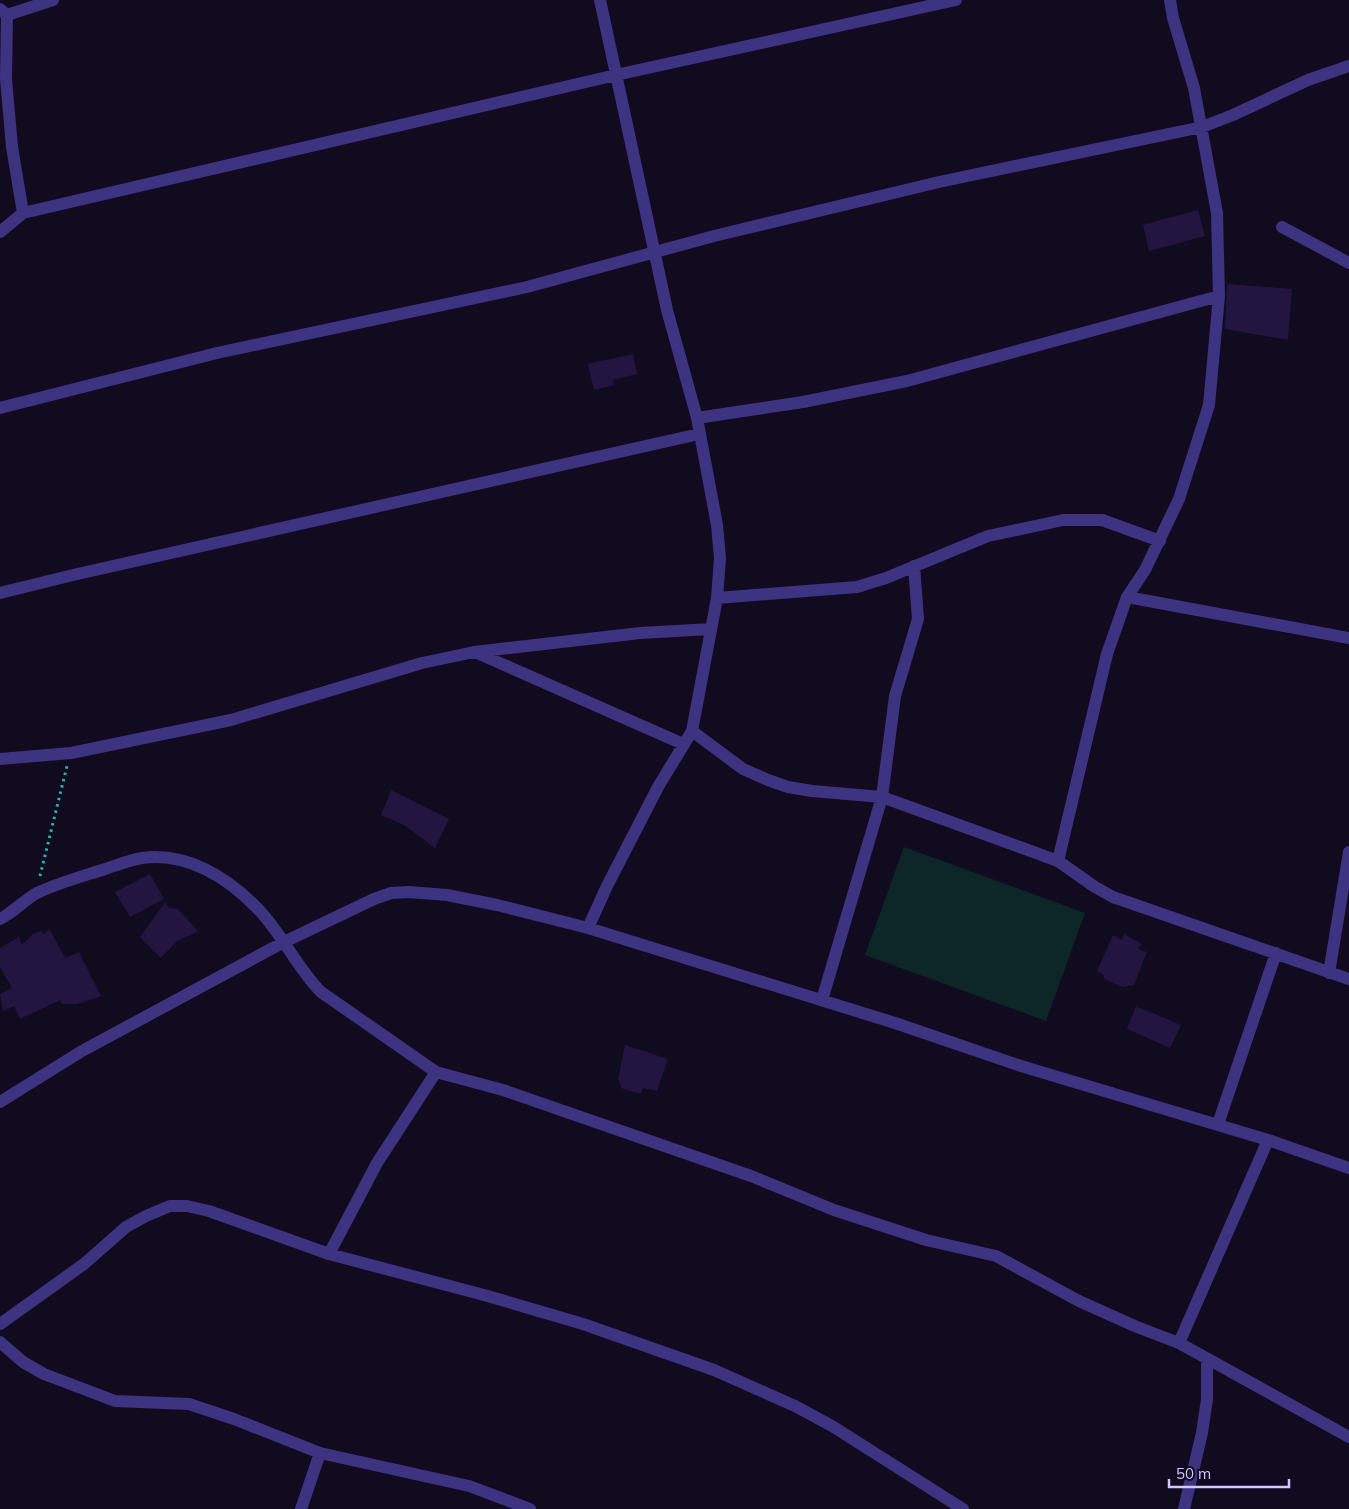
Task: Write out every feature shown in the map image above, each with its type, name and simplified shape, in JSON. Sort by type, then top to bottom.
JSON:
[{"type":"street","points":[[23,213],[3,79],[4,12],[53,0]]},
{"type":"street","points":[[588,928],[624,850],[692,731],[717,598],[720,558],[717,525],[697,418],[677,349],[600,0]]},
{"type":"street","points":[[0,232],[23,213],[616,75],[956,0]]},
{"type":"street","points":[[1058,861],[1107,654],[1128,597],[1160,541],[1179,499],[1208,406],[1220,296],[1217,212],[1194,88],[1173,18],[1170,0]]},
{"type":"street","points":[[0,408],[216,353],[527,287],[655,254],[714,236],[938,182],[1202,128],[1233,116],[1308,80],[1349,66]]},
{"type":"street","points":[[1282,227],[1349,263]]},
{"type":"street","points":[[697,418],[803,402],[907,381],[1220,296]]},
{"type":"street","points":[[0,594],[73,575],[699,434]]},
{"type":"street","points":[[717,598],[857,587],[988,536],[1064,520],[1102,520],[1160,541]]},
{"type":"street","points":[[822,1000],[882,797],[895,696],[918,618],[914,566]]},
{"type":"street","points":[[1128,597],[1349,638]]},
{"type":"street","points":[[0,758],[71,753],[231,720],[422,663],[474,652],[610,636],[711,629]]},
{"type":"street","points":[[474,652],[683,744]]},
{"type":"street","points":[[692,731],[743,769],[788,787],[882,797],[1058,861],[1094,887],[1113,897],[1276,953],[1329,974],[1349,979]]},
{"type":"street","points":[[1329,974],[1349,852]]},
{"type":"street","points":[[0,919],[14,912],[36,894],[79,877],[142,858],[178,858],[212,871],[237,889],[258,909],[284,942],[306,978],[321,992],[436,1072],[503,1090],[751,1176],[834,1210],[926,1240],[996,1256],[1137,1328],[1179,1343],[1349,1437]]},
{"type":"street","points":[[0,1102],[82,1051],[284,942],[374,899],[391,893],[409,892],[497,905],[588,928],[822,1000],[1021,1066],[1218,1124],[1349,1168]]},
{"type":"street","points":[[1218,1124],[1276,953]]},
{"type":"street","points":[[329,1254],[377,1163],[436,1072]]},
{"type":"street","points":[[1179,1343],[1268,1140]]},
{"type":"street","points":[[0,1324],[84,1264],[126,1227],[170,1206],[187,1206],[209,1211],[329,1254],[484,1295],[582,1324],[714,1370],[795,1406],[832,1426],[963,1509]]},
{"type":"street","points":[[0,1342],[23,1362],[44,1374],[98,1395],[128,1402],[189,1404],[234,1419],[320,1453],[469,1486],[530,1509]]},
{"type":"street","points":[[1184,1509],[1202,1433],[1207,1399],[1207,1360]]},
{"type":"street","points":[[301,1509],[320,1453]]},
{"type":"path","points":[[36,894],[71,753]]},
{"type":"green space","points":[[904,847],[1085,913],[1046,1021],[865,955]]},
{"type":"building","points":[[1198,210],[1205,236],[1149,251],[1143,225]]},
{"type":"building","points":[[1227,284],[1292,289],[1288,340],[1225,329]]},
{"type":"building","points":[[633,354],[637,374],[613,380],[614,385],[594,390],[588,364]]},
{"type":"building","points":[[391,790],[449,819],[435,848],[404,825],[381,815]]},
{"type":"building","points":[[150,874],[164,899],[130,917],[115,892]]},
{"type":"building","points":[[165,902],[169,908],[178,909],[198,931],[177,941],[161,958],[140,937]]},
{"type":"building","points":[[50,930],[65,958],[79,952],[101,996],[77,1004],[62,1004],[60,1000],[20,1019],[14,1006],[3,1011],[0,994],[12,988],[0,968],[0,948],[19,937],[22,945],[33,934],[41,931],[43,934]]},
{"type":"building","points":[[1124,934],[1142,944],[1138,949],[1147,952],[1134,985],[1123,987],[1104,979],[1103,974],[1097,971],[1113,935],[1122,940]]},
{"type":"building","points":[[1136,1006],[1181,1025],[1170,1048],[1127,1029]]},
{"type":"building","points":[[625,1045],[668,1059],[657,1091],[643,1088],[641,1094],[621,1088],[618,1080]]}]
